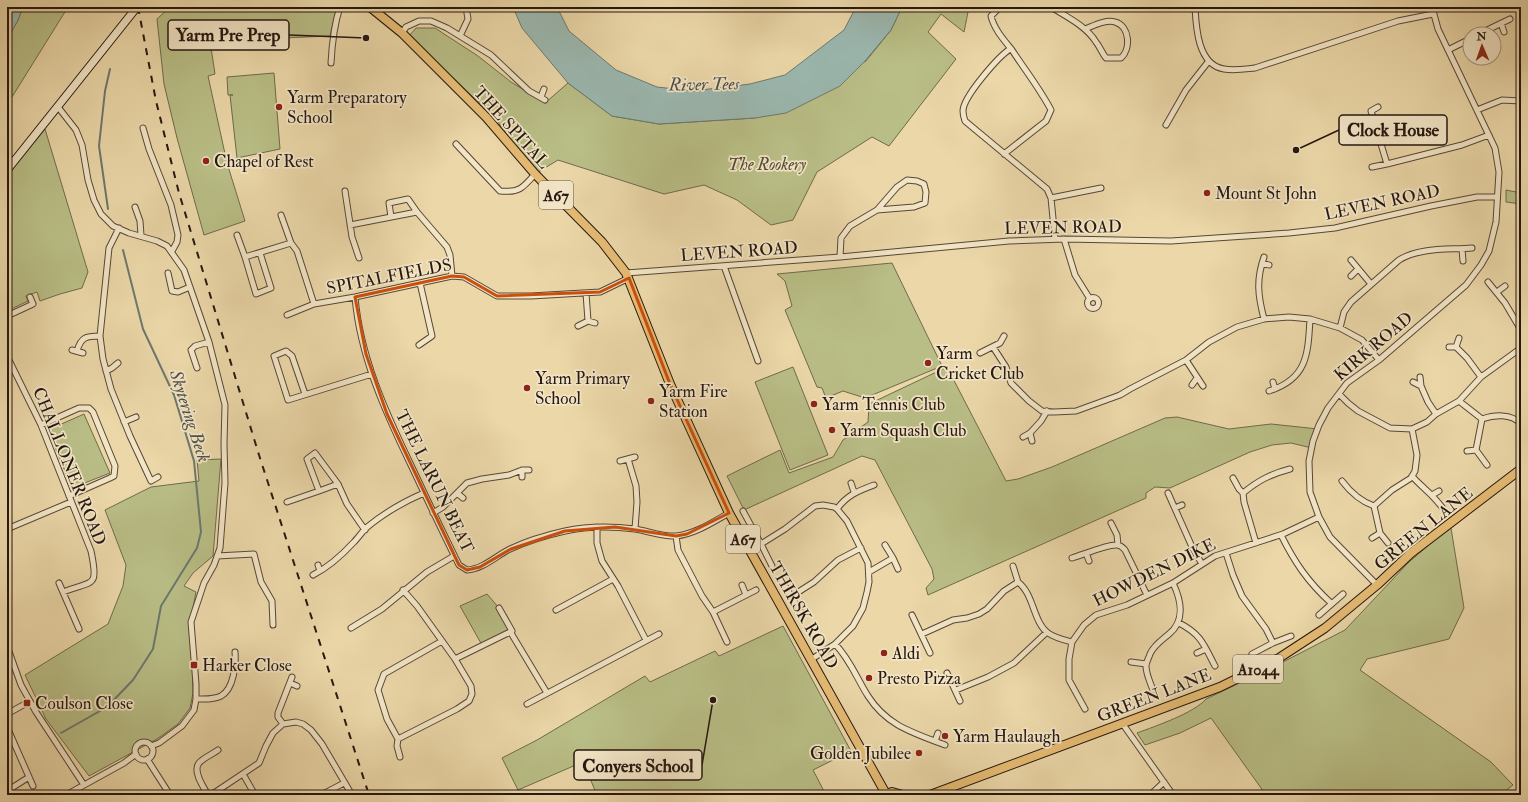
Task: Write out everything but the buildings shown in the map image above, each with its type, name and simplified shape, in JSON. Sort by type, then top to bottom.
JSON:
[{"type":"main road","points":[[7,170],[137,7]]},
{"type":"main road","name":"THE SPITAL","points":[[370,7],[402,33],[486,117],[535,174],[602,242],[628,276]]},
{"type":"main road","name":"THIRSK ROAD","points":[[628,276],[670,384],[729,513],[788,620],[812,659],[885,794]]},
{"type":"main road","name":"GREEN LANE","points":[[930,795],[1220,687],[1279,658],[1325,628],[1377,585],[1411,553],[1521,469]]},
{"type":"main road","name":"A67","points":[[885,794],[898,792],[903,795]]},
{"type":"street","points":[[331,63],[334,27],[340,7]]},
{"type":"street","points":[[460,36],[468,19],[466,7]]},
{"type":"street","points":[[1000,7],[991,16],[1001,37],[1051,110],[1046,121],[1004,154]]},
{"type":"street","points":[[1051,7],[1085,29],[1097,42],[1106,58],[1121,58],[1125,55],[1128,44],[1126,35],[1124,28],[1116,22],[1107,22],[1085,29]]},
{"type":"street","points":[[1195,7],[1199,37],[1203,51],[1208,62],[1222,69],[1255,68],[1398,21],[1433,14]]},
{"type":"street","name":"KIRK ROAD","points":[[1377,585],[1330,537],[1319,517],[1310,492],[1309,461],[1313,441],[1328,408],[1347,383],[1379,360],[1466,285],[1481,265],[1489,251],[1496,222],[1499,172],[1494,148],[1438,29],[1432,7]]},
{"type":"street","points":[[1495,26],[1510,19]]},
{"type":"street","points":[[402,33],[406,27],[419,21],[431,21],[447,28],[491,55],[529,91],[543,98],[544,89]]},
{"type":"street","points":[[1501,23],[1504,32]]},
{"type":"street","points":[[1448,50],[1462,43]]},
{"type":"street","points":[[1010,49],[993,64],[970,95],[963,110],[964,121],[1047,189],[1051,198],[1055,239]]},
{"type":"street","points":[[1175,124],[1168,122],[1186,90],[1208,62]]},
{"type":"street","points":[[1477,110],[1502,100],[1521,101]]},
{"type":"street","points":[[58,107],[76,130],[82,145],[88,180],[94,200],[101,214],[113,226],[158,241],[167,246],[184,270],[209,342],[225,405],[225,483],[223,529],[220,548],[204,583],[190,622],[196,699],[194,710],[182,726],[159,743],[151,746]]},
{"type":"street","points":[[1378,107],[1371,111],[1388,164]]},
{"type":"street","points":[[143,128],[149,149],[171,205],[178,235],[177,242],[172,251]]},
{"type":"street","points":[[1372,167],[1462,145],[1489,136]]},
{"type":"street","points":[[464,143],[458,146],[500,191],[516,191],[524,186],[535,174]]},
{"type":"street","points":[[840,257],[840,238],[850,226],[877,210],[897,187],[908,180],[924,184],[926,192],[925,203],[914,207],[877,210]]},
{"type":"street","points":[[1051,198],[1101,188]]},
{"type":"street","points":[[345,192],[352,237],[359,258]]},
{"type":"street","name":"LEVEN ROAD","points":[[628,276],[1009,241],[1064,238],[1171,241],[1289,233],[1335,228],[1477,197],[1498,197]]},
{"type":"street","points":[[391,217],[389,203],[408,199],[447,248],[450,255],[452,276]]},
{"type":"street","points":[[135,207],[140,221],[141,235]]},
{"type":"street","points":[[350,225],[417,212]]},
{"type":"street","name":"SPITALFIELDS","points":[[281,215],[291,243],[297,251],[314,304]]},
{"type":"street","points":[[119,228],[109,248],[100,336],[103,359],[111,389],[124,422],[151,481],[158,477]]},
{"type":"street","points":[[237,235],[256,294],[271,288],[260,253]]},
{"type":"street","points":[[1064,238],[1075,275],[1090,299]]},
{"type":"street","points":[[245,257],[291,243]]},
{"type":"street","points":[[1340,328],[1344,312],[1351,302],[1408,254],[1472,248]]},
{"type":"street","points":[[1462,249],[1463,261]]},
{"type":"street","points":[[1264,257],[1258,284],[1259,299],[1264,319]]},
{"type":"street","points":[[1351,260],[1371,284]]},
{"type":"street","points":[[1262,263],[1269,265]]},
{"type":"street","points":[[724,266],[758,361]]},
{"type":"street","points":[[1351,276],[1358,270]]},
{"type":"street","points":[[168,273],[172,291],[178,292],[190,286]]},
{"type":"street","name":"SPITALFIELDS","points":[[287,315],[314,304],[355,297],[452,276],[464,277],[490,294],[497,296],[531,296],[600,292],[628,276]]},
{"type":"street","points":[[1488,282],[1505,303],[1521,330]]},
{"type":"street","points":[[419,345],[432,336],[420,283]]},
{"type":"street","points":[[1497,292],[1505,286]]},
{"type":"street","points":[[586,293],[588,321]]},
{"type":"street","name":"THE LARUN BEAT","points":[[355,297],[356,310],[366,354],[387,414],[454,556],[459,565],[467,570],[480,567],[511,549],[538,538],[565,531],[597,527],[615,527],[635,529],[665,536],[676,536],[687,534],[729,513]]},
{"type":"street","points":[[7,316],[33,304],[30,298]]},
{"type":"street","points":[[993,347],[1006,367],[1011,383],[1029,401],[1042,411],[1076,411],[1102,403],[1186,360],[1209,342],[1237,327],[1264,319],[1289,317],[1310,320],[1340,328],[1362,340],[1379,360]]},
{"type":"street","points":[[1269,391],[1281,387],[1293,379],[1304,364],[1310,320]]},
{"type":"street","points":[[578,326],[588,321],[595,323]]},
{"type":"street","points":[[83,353],[75,350],[84,338],[100,336]]},
{"type":"street","points":[[980,353],[1000,343],[1004,336]]},
{"type":"street","points":[[1456,347],[1458,338]]},
{"type":"street","points":[[197,368],[191,350],[195,346],[209,342]]},
{"type":"street","points":[[1449,347],[1456,347],[1467,358],[1481,377]]},
{"type":"street","points":[[1339,394],[1358,411],[1390,428],[1412,429],[1427,422],[1436,414],[1459,401],[1481,377],[1521,348]]},
{"type":"street","points":[[305,394],[292,356],[286,351],[274,356],[288,400],[372,374]]},
{"type":"street","name":"CHALLONER ROAD","points":[[7,356],[41,425],[91,551],[94,565],[93,581],[89,584],[63,592]]},
{"type":"street","points":[[1186,360],[1203,386]]},
{"type":"street","points":[[106,371],[118,362]]},
{"type":"street","points":[[1420,377],[1421,386],[1428,402],[1436,414]]},
{"type":"street","points":[[1192,385],[1197,378]]},
{"type":"street","points":[[1273,382],[1275,389]]},
{"type":"street","points":[[1413,382],[1421,386]]},
{"type":"street","points":[[1459,401],[1482,419]]},
{"type":"street","points":[[7,529],[114,476],[116,471],[93,412],[89,408],[79,408],[41,425]]},
{"type":"street","points":[[1023,437],[1030,433],[1042,421],[1047,411]]},
{"type":"street","points":[[124,422],[136,416]]},
{"type":"street","points":[[1482,419],[1490,416],[1509,416],[1520,422]]},
{"type":"street","points":[[1482,419],[1476,450],[1487,465]]},
{"type":"street","points":[[1374,506],[1392,490],[1412,476],[1416,471],[1417,455],[1412,429]]},
{"type":"street","points":[[1030,433],[1032,440]]},
{"type":"street","points":[[1467,451],[1476,450]]},
{"type":"street","points":[[319,491],[307,460],[315,453],[338,484],[347,504],[365,530]]},
{"type":"street","points":[[620,461],[635,457]]},
{"type":"street","points":[[628,459],[636,486],[637,502],[635,529]]},
{"type":"street","points":[[1256,543],[1244,502],[1244,493],[1254,484],[1272,473],[1290,469]]},
{"type":"street","points":[[433,513],[443,506],[467,483],[509,475],[522,470],[529,470]]},
{"type":"street","points":[[522,470],[522,477]]},
{"type":"street","points":[[1412,476],[1419,485],[1425,488],[1442,507]]},
{"type":"street","points":[[1233,478],[1239,489],[1244,493]]},
{"type":"street","points":[[1342,481],[1353,495],[1374,506]]},
{"type":"street","points":[[851,483],[854,492]]},
{"type":"street","points":[[287,502],[338,484]]},
{"type":"street","points":[[837,509],[843,500],[854,492],[874,485]]},
{"type":"street","points":[[1432,495],[1438,491]]},
{"type":"street","points":[[313,575],[328,567],[355,542],[365,530],[384,514],[408,500],[424,493]]},
{"type":"street","points":[[457,493],[463,498]]},
{"type":"street","points":[[1168,493],[1193,549],[1202,564]]},
{"type":"street","points":[[1175,508],[1182,504]]},
{"type":"street","points":[[761,544],[785,529],[815,506],[823,505],[834,507],[847,521],[868,563],[868,592],[853,626],[835,644],[812,659]]},
{"type":"street","points":[[1374,506],[1380,533],[1388,543]]},
{"type":"street","points":[[743,511],[772,566]]},
{"type":"street","name":"HOWDEN DIKE","points":[[1075,707],[1084,707],[1069,680],[1069,659],[1072,642],[1084,625],[1096,615],[1127,605],[1173,582],[1215,556],[1280,535],[1319,517]]},
{"type":"street","points":[[1111,523],[1117,535],[1118,545],[1125,550],[1147,595]]},
{"type":"street","points":[[597,527],[597,543],[602,561],[646,640]]},
{"type":"street","points":[[1372,538],[1380,533]]},
{"type":"street","points":[[1280,535],[1297,565],[1315,588],[1331,603]]},
{"type":"street","points":[[676,536],[678,550],[702,596],[713,612],[727,642]]},
{"type":"street","points":[[885,545],[898,569]]},
{"type":"street","points":[[1072,558],[1118,545]]},
{"type":"street","points":[[792,596],[814,582],[838,560],[861,548]]},
{"type":"street","points":[[1226,553],[1232,575],[1242,596],[1266,629],[1273,643]]},
{"type":"street","points":[[217,556],[254,554],[261,582],[272,601],[273,625]]},
{"type":"street","points":[[1086,554],[1089,561]]},
{"type":"street","points":[[351,628],[382,609],[403,590],[427,572],[454,556]]},
{"type":"street","points":[[869,572],[893,558]]},
{"type":"street","points":[[318,565],[320,571]]},
{"type":"street","points":[[1013,566],[1018,582],[1024,588],[1039,621],[1047,632],[1055,637],[1072,642]]},
{"type":"street","points":[[556,610],[613,579]]},
{"type":"street","points":[[782,582],[802,614]]},
{"type":"street","points":[[922,634],[953,620],[967,618],[978,614],[987,609],[1004,591],[1018,582]]},
{"type":"street","points":[[1153,690],[1146,664],[1157,644],[1179,623],[1180,602],[1173,582]]},
{"type":"street","points":[[59,583],[79,629]]},
{"type":"street","points":[[742,585],[746,595]]},
{"type":"street","points":[[398,739],[457,709],[469,701],[472,694],[471,686],[456,660],[417,606],[403,590]]},
{"type":"street","points":[[713,612],[756,590]]},
{"type":"street","points":[[1318,615],[1343,594]]},
{"type":"street","points":[[499,608],[512,631],[511,633],[547,693]]},
{"type":"street","points":[[912,615],[930,653]]},
{"type":"street","points":[[70,626],[76,623]]},
{"type":"street","points":[[1179,623],[1190,629],[1200,638],[1215,666]]},
{"type":"street","points":[[456,660],[482,645],[512,631]]},
{"type":"street","points":[[956,690],[988,677],[1014,663],[1047,632]]},
{"type":"street","points":[[527,704],[659,634]]},
{"type":"street","points":[[1252,654],[1291,636]]},
{"type":"street","points":[[400,757],[397,746],[398,739],[387,719],[378,690],[380,682],[384,674],[442,642]]},
{"type":"street","points":[[835,644],[844,654],[869,697],[879,710],[891,721],[902,728],[945,745]]},
{"type":"street","points":[[7,646],[21,685],[36,712],[84,785]]},
{"type":"street","points":[[1197,653],[1206,649]]},
{"type":"street","points":[[196,699],[210,700],[222,696],[227,690],[234,672],[235,652]]},
{"type":"street","points":[[1131,662],[1146,664]]},
{"type":"street","points":[[947,673],[960,701]]},
{"type":"street","points":[[225,679],[232,676]]},
{"type":"street","points":[[282,724],[278,713],[291,680],[297,686]]},
{"type":"street","points":[[7,714],[25,704]]},
{"type":"street","points":[[218,750],[199,763],[198,766],[199,780],[210,795],[259,763],[273,733],[282,724],[296,722],[303,724],[311,730],[322,744],[352,795]]},
{"type":"street","points":[[1122,724],[1173,795]]},
{"type":"street","points":[[7,727],[33,786]]},
{"type":"street","points":[[935,741],[938,733]]},
{"type":"street","points":[[145,742],[151,746],[152,754],[147,759],[140,759],[136,754],[136,747],[139,744],[145,742]]},
{"type":"street","points":[[66,795],[124,763],[136,754]]},
{"type":"street","points":[[147,759],[170,795]]},
{"type":"street","points":[[243,774],[255,795]]},
{"type":"street","points":[[7,791],[29,777]]},
{"type":"street","points":[[1150,795],[1164,782]]},
{"type":"street","points":[[321,795],[344,783]]},
{"type":"highlighted area","points":[[452,276],[464,277],[497,296],[600,292],[629,278],[670,384],[729,513],[687,534],[676,536],[615,527],[565,531],[511,549],[480,567],[467,570],[459,565],[387,414],[366,354],[355,297]]},
{"type":"green space","points":[[23,7],[68,7],[7,105],[7,40]]},
{"type":"green space","points":[[170,7],[337,7],[330,36],[210,41],[215,74],[208,76],[227,163],[245,221],[204,235],[177,138],[164,84],[157,19]]},
{"type":"green space","name":"The Rookery","points":[[902,7],[969,7],[964,32],[941,14],[928,32],[956,59],[889,146],[872,137],[817,172],[793,220],[771,225],[737,200],[704,185],[664,194],[558,160],[535,174],[495,118],[409,36],[416,28],[435,28],[478,56],[511,82],[545,103],[568,83],[612,116],[659,124],[755,118],[866,61],[891,30]]},
{"type":"green space","points":[[274,73],[280,149],[237,158],[230,95],[228,95],[227,77]]},
{"type":"green space","points":[[45,129],[88,272],[82,288],[40,301],[37,292],[26,296],[28,301],[7,311],[7,176]]},
{"type":"green space","points":[[1506,190],[1521,193],[1521,204],[1506,202]]},
{"type":"green space","points":[[892,263],[942,366],[865,398],[843,391],[826,398],[822,388],[817,387],[785,310],[792,306],[785,281],[777,274]]},
{"type":"green space","points":[[793,367],[828,455],[790,470],[755,382]]},
{"type":"green space","points":[[947,367],[1006,481],[1018,479],[1052,467],[1165,418],[1177,417],[1229,429],[1271,424],[1318,429],[1312,448],[1291,443],[1272,445],[1250,452],[1170,488],[1155,487],[1146,493],[1146,498],[928,595],[926,588],[934,579],[932,569],[875,460],[862,456],[744,510],[727,476],[780,450],[789,473],[833,457],[843,440],[868,422],[869,404]]},
{"type":"green space","points":[[84,414],[110,473],[72,488],[48,430]]},
{"type":"green space","points":[[221,459],[213,556],[193,573],[184,586],[196,592],[191,618],[193,693],[190,708],[178,724],[157,739],[89,776],[46,719],[25,675],[108,624],[123,586],[126,565],[105,510],[151,487],[199,481],[197,460]]},
{"type":"green space","points":[[1451,528],[1464,608],[1449,639],[1367,659],[1360,670],[1491,762],[1513,785],[1500,795],[1266,795],[1211,718],[1180,733],[1145,745],[1137,733],[1184,714],[1206,699],[1345,630],[1408,563],[1438,537]]},
{"type":"green space","points":[[487,594],[499,608],[512,631],[482,645],[460,606]]},
{"type":"green space","points":[[783,626],[851,751],[813,770],[826,795],[597,795],[586,769],[592,758],[518,790],[502,758],[537,740],[645,676],[650,682],[715,651],[719,656]]},
{"type":"water","points":[[7,7],[23,7],[7,40]]},
{"type":"water","points":[[513,7],[557,7],[569,31],[616,70],[657,87],[693,91],[750,84],[785,75],[844,30],[856,7],[902,7],[891,30],[865,61],[840,86],[786,113],[755,118],[659,124],[612,116],[568,83],[522,28]]},
{"type":"waterway","name":"Skytering Beck","points":[[108,209],[99,146],[105,91],[110,69]]},
{"type":"waterway","name":"Skytering Beck","points":[[61,733],[107,707],[133,680],[153,649],[161,606],[197,548],[201,532],[194,461],[174,395],[143,329],[123,250]]},
{"type":"railway","points":[[138,7],[156,101],[179,193],[259,455],[369,795]]},
{"type":"place","name":"Yarm Pre Prep","points":[[366,38]]},
{"type":"place","name":"Yarm Preparatory School","points":[[279,107]]},
{"type":"place","name":"Clock House","points":[[1296,150]]},
{"type":"place","name":"Chapel of Rest","points":[[206,161]]},
{"type":"place","name":"Mount St John","points":[[1207,193]]},
{"type":"place","name":"Yarm Cricket Club","points":[[928,363]]},
{"type":"place","name":"Yarm Primary School","points":[[527,388]]},
{"type":"place","name":"Yarm Fire Station","points":[[651,401]]},
{"type":"place","name":"Yarm Tennis Club","points":[[814,404]]},
{"type":"place","name":"Yarm Squash Club","points":[[832,430]]},
{"type":"place","name":"Aldi","points":[[884,653]]},
{"type":"place","name":"Harker Close","points":[[194,665]]},
{"type":"place","name":"Presto Pizza","points":[[869,678]]},
{"type":"place","name":"Conyers School","points":[[713,700]]},
{"type":"place","name":"Coulson Close","points":[[27,703]]},
{"type":"place","name":"Yarm Haulaugh","points":[[945,736]]},
{"type":"place","name":"Golden Jubilee","points":[[919,753]]},
{"type":"water label","name":"River Tees","points":[[704,84]]}]
